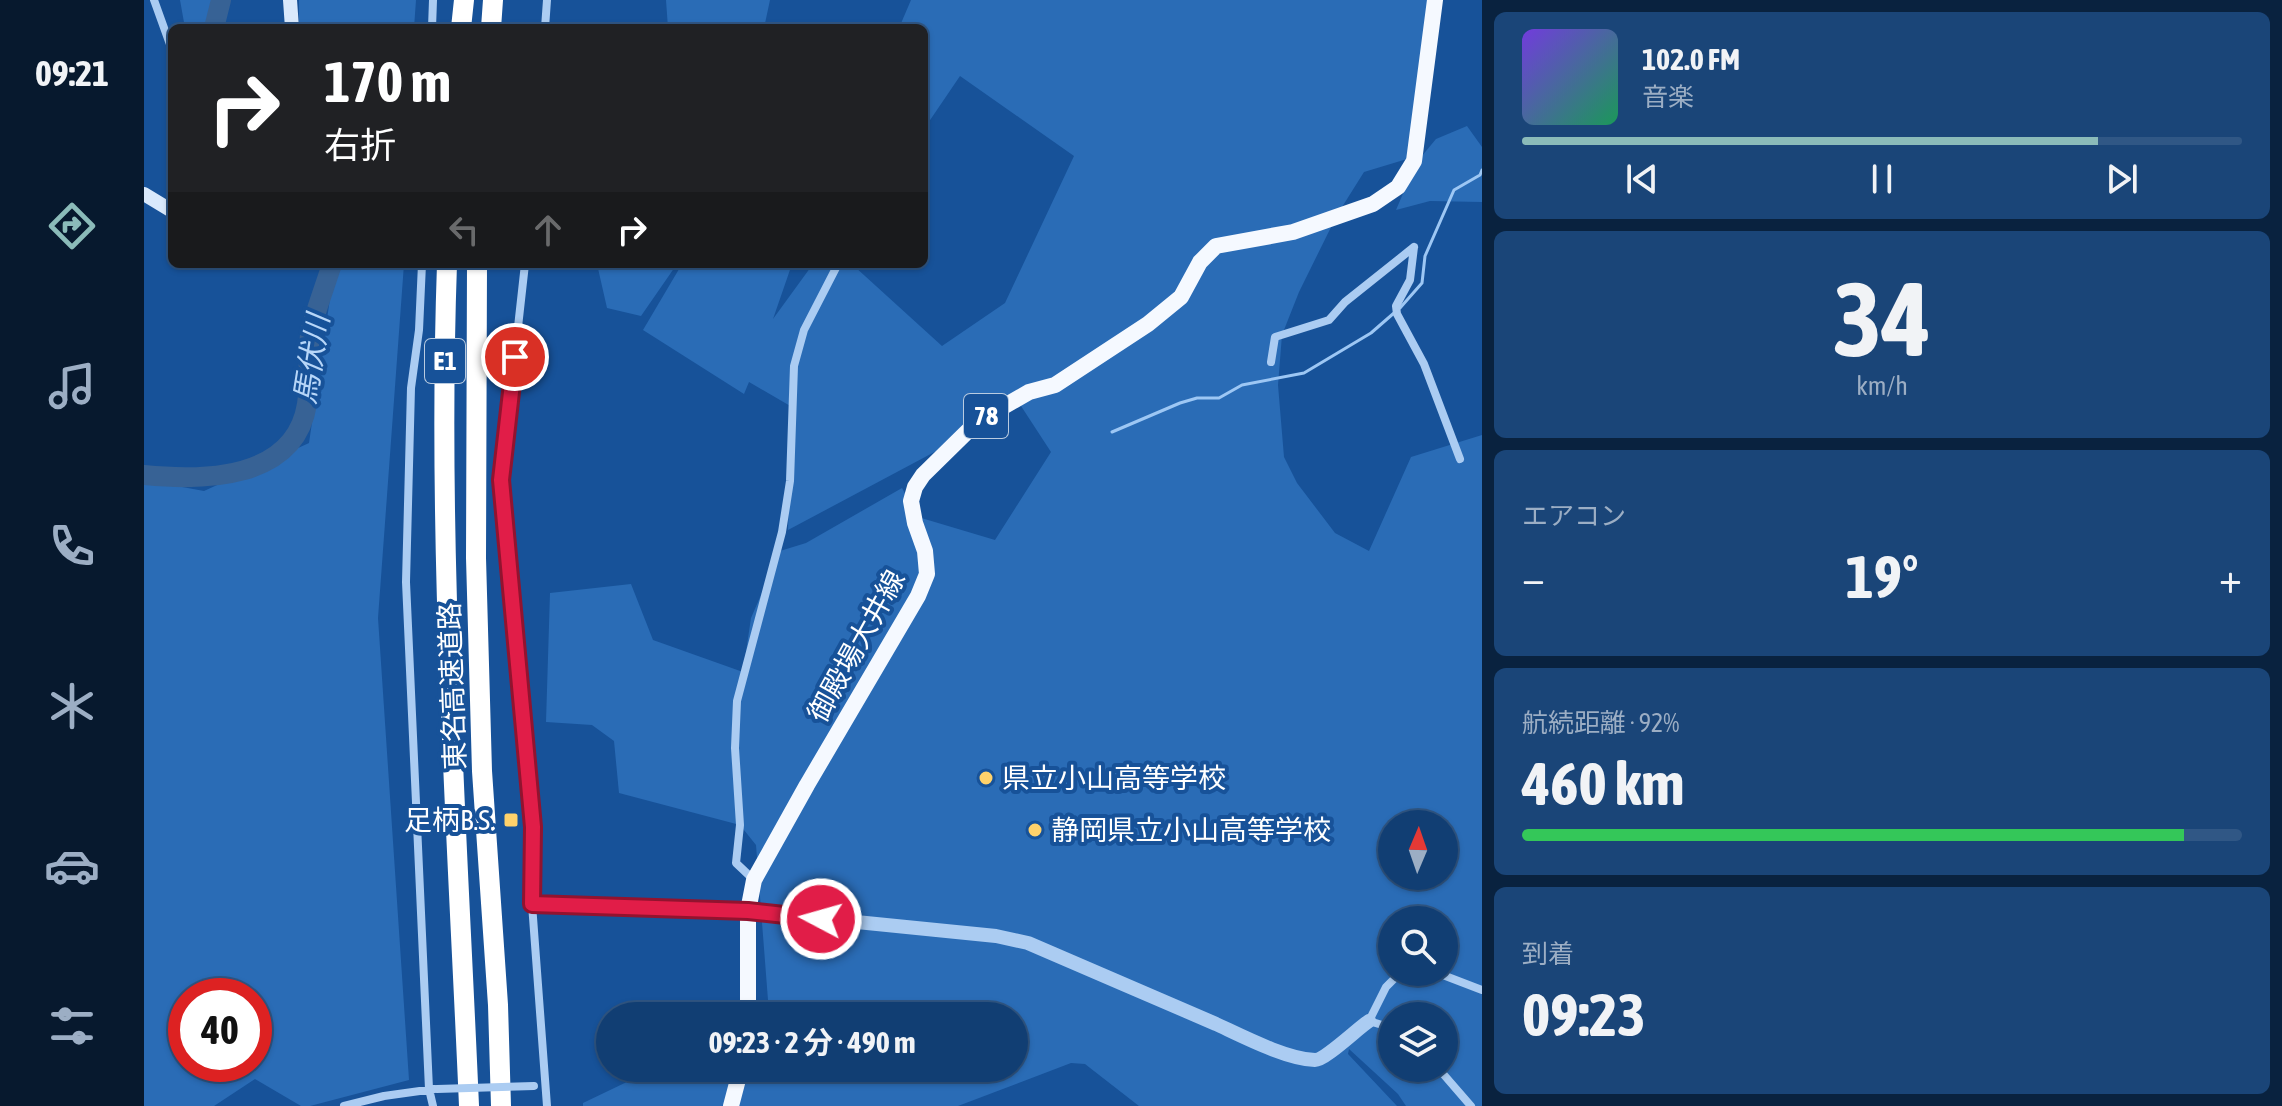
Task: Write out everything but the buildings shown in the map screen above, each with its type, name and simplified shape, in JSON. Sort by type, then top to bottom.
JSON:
[{"type":"highway","points":[[461,24],[464,0]]},
{"type":"highway","points":[[491,24],[493,0]]},
{"type":"highway","name":"東名高速道路","points":[[447,268],[444,459],[449,652],[469,1106]]},
{"type":"highway","name":"東名高速道路","points":[[477,268],[476,558],[482,771],[498,1005],[501,1106]]},
{"type":"main road","points":[[290,0],[292,24]]},
{"type":"main road","name":"御殿場大井線","points":[[748,1002],[748,911],[754,880],[918,596],[927,574],[925,551],[911,501],[923,475],[977,422],[1029,392],[1055,385],[1148,324],[1181,297],[1200,262],[1216,246],[1293,232],[1373,204],[1398,187],[1414,161],[1435,0]]},
{"type":"main road","points":[[144,194],[168,209]]},
{"type":"main road","points":[[731,1106],[737,1082]]},
{"type":"street","points":[[154,0],[168,39]]},
{"type":"street","points":[[432,24],[433,0]]},
{"type":"street","points":[[545,24],[547,0]]},
{"type":"street","points":[[1271,362],[1275,337],[1329,320],[1345,302],[1414,247],[1410,280],[1396,306],[1398,317],[1424,364],[1460,459]]},
{"type":"street","points":[[422,268],[419,330],[411,388],[406,582],[433,1106]]},
{"type":"street","points":[[525,268],[501,480],[533,827],[532,904],[547,1106]]},
{"type":"street","points":[[754,880],[736,863],[740,825],[735,748],[737,701],[782,532],[790,481],[794,366],[804,330],[836,268]]},
{"type":"street","points":[[532,904],[748,911],[996,936],[1028,943],[1252,1040],[1292,1055],[1317,1060],[1369,1021],[1387,986]]},
{"type":"street","points":[[1458,981],[1482,990]]},
{"type":"street","points":[[1369,1021],[1378,1024]]},
{"type":"street","points":[[1450,1082],[1471,1106]]},
{"type":"street","points":[[344,1106],[433,1089],[546,1086]]},
{"type":"shaded area","points":[[180,0],[212,0],[207,24],[184,24]]},
{"type":"shaded area","points":[[299,0],[416,0],[414,24],[299,24]]},
{"type":"shaded area","points":[[666,0],[770,0],[765,24],[668,24]]},
{"type":"shaded area","points":[[911,0],[1428,0],[1407,159],[1364,172],[1337,215],[1299,292],[1282,335],[1278,385],[1284,457],[1297,483],[1335,533],[1369,551],[1411,457],[1482,435],[1482,1106],[1406,1106],[1385,1082],[1458,1082],[1458,1002],[1378,1002],[1378,1076],[1349,1049],[1348,1054],[1397,1106],[1139,1106],[1085,1064],[1071,1063],[1028,1079],[1028,1002],[768,1002],[756,845],[740,825],[619,793],[614,741],[592,725],[546,722],[550,593],[631,584],[653,640],[743,672],[751,618],[780,551],[806,543],[902,488],[918,517],[995,540],[1051,452],[1021,406],[788,530],[792,407],[749,382],[744,394],[643,330],[680,268],[791,268],[773,319],[810,268],[856,268],[942,346],[1005,303],[1074,156],[960,76],[928,123],[928,24],[901,24]]},
{"type":"shaded area","points":[[1467,126],[1482,147],[1482,202],[1430,201],[1396,210],[1416,163],[1436,139]]},
{"type":"shaded area","points":[[334,268],[404,268],[378,618],[409,1080],[301,1106],[260,1082],[272,1082],[272,978],[168,978],[168,1082],[250,1082],[214,1106],[144,1106],[144,480],[204,491],[309,443]]},
{"type":"shaded area","points":[[598,268],[674,268],[641,316],[607,308]]},
{"type":"shaded area","points":[[627,1082],[1021,1082],[958,1106],[583,1106],[583,1103]]},
{"type":"waterway","name":"馬伏川","points":[[215,24],[221,0]]},
{"type":"waterway","points":[[1400,308],[1422,283],[1425,256],[1454,190],[1480,175],[1482,170]]},
{"type":"waterway","name":"馬伏川","points":[[144,475],[219,475],[244,470],[266,461],[285,448],[299,429],[307,404],[311,329],[331,268]]},
{"type":"waterway","points":[[1112,432],[1180,403],[1197,398],[1219,398],[1242,385],[1304,373],[1371,333],[1394,313]]},
{"type":"place","name":"県立小山高等学校","points":[[986,778]]},
{"type":"place","name":"足柄B.S.","points":[[511,820]]},
{"type":"place","name":"静岡県立小山高等学校","points":[[1035,830]]},
{"type":"route","points":[[515,357],[501,480],[533,827],[532,904],[748,911],[821,919]]}]
